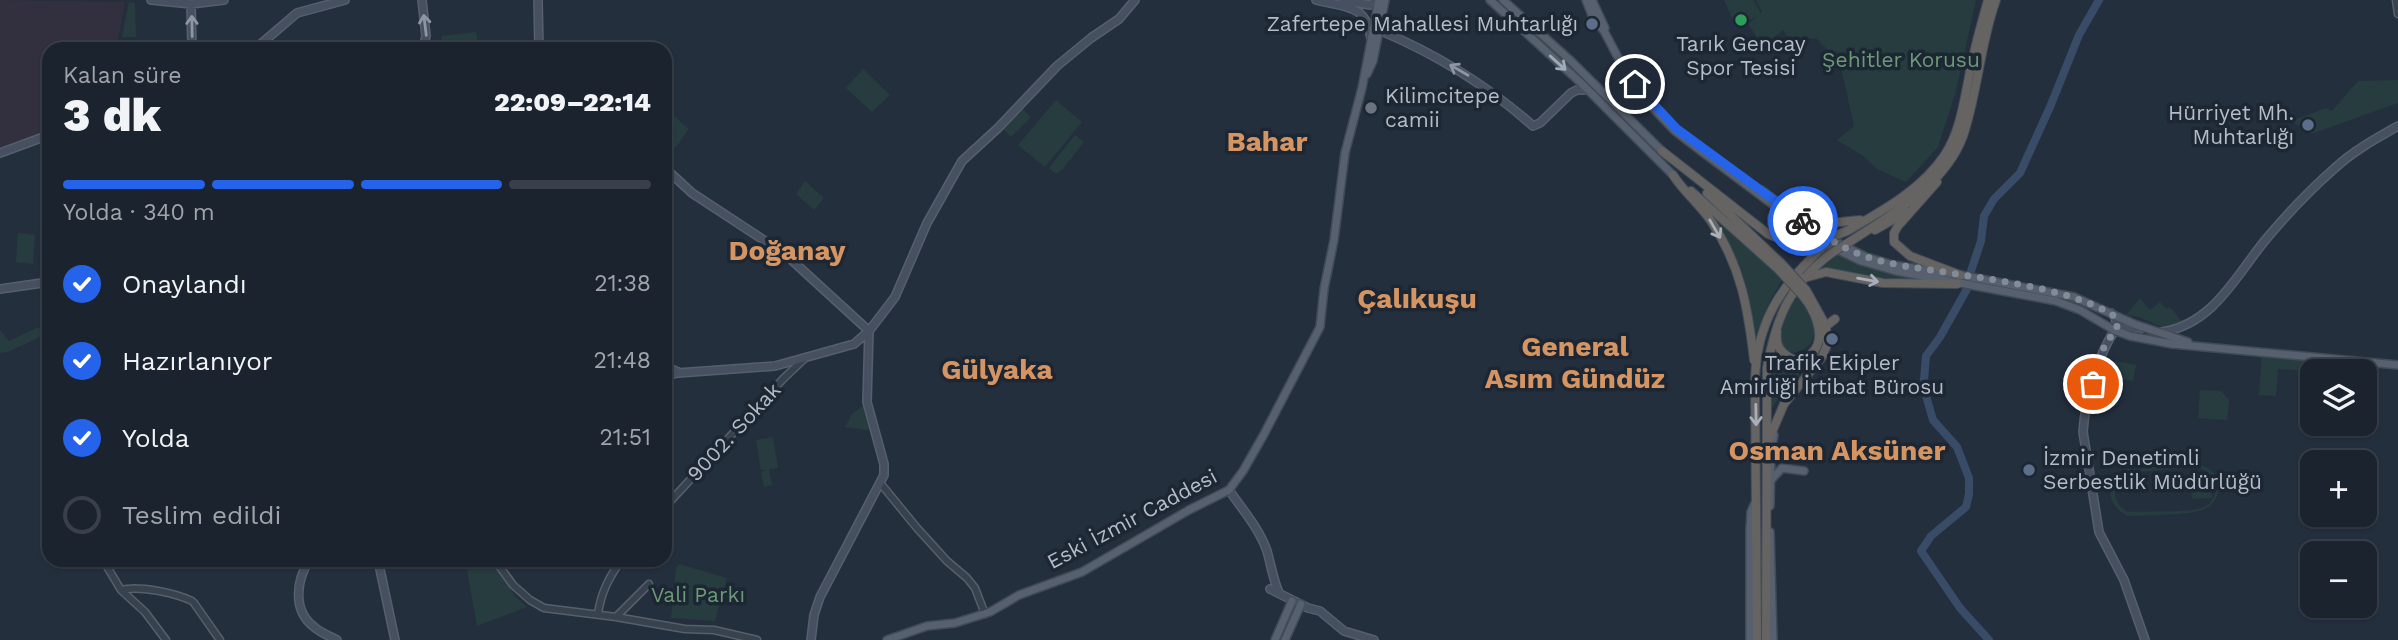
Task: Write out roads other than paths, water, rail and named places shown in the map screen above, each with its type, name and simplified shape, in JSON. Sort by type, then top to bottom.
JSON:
[{"type":"highway","points":[[1662,151],[1778,240],[1801,245],[1814,244],[1847,231],[1896,201],[1925,179],[1945,155],[1960,114],[1988,0]]},
{"type":"highway","points":[[1959,279],[1910,257],[1894,242],[1894,233],[1930,192],[1962,138],[1988,23],[1996,0]]},
{"type":"highway","points":[[1662,151],[1780,266],[1804,293],[1826,326],[1827,345],[1822,357],[1784,404],[1766,449]]},
{"type":"highway","points":[[1850,241],[1886,218],[1930,184],[1951,159]]},
{"type":"highway","points":[[1673,175],[1780,266]]},
{"type":"highway","points":[[1673,175],[1710,220],[1740,281],[1747,306],[1755,373],[1757,640]]},
{"type":"highway","points":[[1755,373],[1760,342],[1769,316],[1785,285],[1797,271],[1826,251],[1892,222],[1920,202]]},
{"type":"highway","points":[[1801,245],[1780,234],[1772,224],[1772,217],[1776,214],[1830,223],[1869,218]]},
{"type":"highway","points":[[1766,640],[1767,368],[1772,339],[1793,290],[1847,231]]},
{"type":"highway","points":[[1802,280],[1826,272],[1883,283],[1959,279]]},
{"type":"highway","points":[[1782,312],[1776,336],[1784,355],[1794,360],[1811,355],[1817,346],[1819,331],[1804,293]]},
{"type":"highway","points":[[1826,326],[1835,319]]},
{"type":"highway","points":[[1777,425],[1795,390]]},
{"type":"main road","points":[[151,0],[191,4],[224,0]]},
{"type":"main road","points":[[263,42],[297,13],[345,0]]},
{"type":"main road","points":[[422,0],[425,42]]},
{"type":"main road","points":[[538,0],[539,42]]},
{"type":"main road","points":[[672,374],[775,366],[854,344],[869,331],[895,297],[928,223],[962,161],[998,128],[1057,66],[1119,19],[1135,0]]},
{"type":"main road","points":[[1316,0],[1365,5],[1382,1]]},
{"type":"main road","points":[[1343,0],[1365,5],[1376,13]]},
{"type":"main road","points":[[1490,0],[1588,90],[1673,175]]},
{"type":"main road","points":[[1503,0],[1570,60],[1662,151]]},
{"type":"main road","points":[[1586,0],[1593,18],[1604,31],[1631,82],[1653,108],[1693,145],[1792,216],[1843,247],[1893,265],[2044,298],[2080,310],[2130,336],[2172,344],[2398,365]]},
{"type":"main road","points":[[1592,0],[1614,48],[1635,84],[1655,108],[1702,149],[1792,216]]},
{"type":"main road","name":"Eski İzmir Caddesi","points":[[887,640],[928,626],[955,623],[985,614],[1019,596],[1082,572],[1188,510],[1228,490],[1243,471],[1320,327],[1345,153],[1362,88],[1376,13],[1382,1]]},
{"type":"main road","name":"Eski İzmir Caddesi","points":[[1362,88],[1373,61],[1382,1]]},
{"type":"main road","points":[[191,4],[192,42]]},
{"type":"main road","points":[[1365,5],[1371,39]]},
{"type":"main road","points":[[1379,30],[1414,45],[1465,74],[1533,126],[1540,123],[1572,93],[1588,90]]},
{"type":"main road","points":[[2153,340],[2176,337],[2209,311],[2268,237],[2337,166],[2398,126]]},
{"type":"main road","points":[[0,153],[42,138]]},
{"type":"main road","points":[[672,174],[692,193],[785,254],[869,331],[867,402],[884,464],[881,484],[862,513],[820,597],[814,615],[811,640]]},
{"type":"main road","points":[[1959,279],[2074,297],[2102,308],[2115,317],[2115,329],[2104,347],[2083,432],[2099,532],[2124,580],[2145,640]]},
{"type":"main road","points":[[0,289],[42,283]]},
{"type":"main road","points":[[2096,318],[2102,315],[2102,308]]},
{"type":"main road","points":[[2110,313],[2192,344]]},
{"type":"main road","points":[[2162,332],[2175,330],[2198,319]]},
{"type":"main road","points":[[2115,329],[2150,329]]},
{"type":"main road","points":[[672,370],[678,373]]},
{"type":"main road","points":[[1773,640],[1771,450],[1777,425]]},
{"type":"main road","points":[[1771,480],[1782,468],[1804,471]]},
{"type":"main road","points":[[1228,490],[1254,525],[1267,551],[1271,574],[1279,594]]},
{"type":"main road","points":[[1750,640],[1751,512],[1756,499]]},
{"type":"main road","points":[[306,567],[300,580],[300,608],[312,626],[337,640]]},
{"type":"main road","points":[[379,567],[395,640]]},
{"type":"main road","points":[[1270,589],[1292,601],[1320,611],[1344,631],[1374,640]]},
{"type":"main road","points":[[1279,639],[1292,601]]},
{"type":"main road","points":[[1279,639],[1301,604]]},
{"type":"street","points":[[2396,0],[2398,14]]},
{"type":"street","name":"9002. Sokak","points":[[672,499],[805,358]]},
{"type":"street","points":[[881,484],[947,561],[967,578],[975,588],[985,614]]},
{"type":"street","points":[[107,567],[121,590],[145,612],[166,640]]},
{"type":"street","points":[[500,567],[513,585],[541,606],[685,629],[714,630],[757,640]]},
{"type":"street","points":[[598,614],[608,578],[616,567]]},
{"type":"street","points":[[616,617],[649,584]]},
{"type":"street","points":[[121,590],[157,590],[173,593],[193,602],[220,640]]},
{"type":"waterway","points":[[1971,271],[1981,241],[1984,216],[1994,199],[2020,173],[2079,35],[2099,0]]},
{"type":"waterway","points":[[1967,289],[1926,356],[1924,380],[1933,420],[1957,447],[1969,478],[1969,494],[1966,507],[1931,536],[1921,551],[1960,608],[1989,640]]},
{"type":"place","name":"Tarık Gencay Spor Tesisi","points":[[1741,20]]},
{"type":"place","name":"Zafertepe Mahallesi Muhtarlığı","points":[[1592,24]]},
{"type":"place","name":"Kilimcitepe camii","points":[[1371,108]]},
{"type":"place","name":"Hürriyet Mh. Muhtarlığı","points":[[2308,125]]},
{"type":"place","name":"Trafik Ekipler Amirliği İrtibat Bürosu","points":[[1832,339]]},
{"type":"place","name":"İzmir Denetimli Serbestlik Müdürlüğü","points":[[2029,470]]},
{"type":"district","name":"Bahar","points":[[1267,141]]},
{"type":"district","name":"Doğanay","points":[[787,250]]},
{"type":"district","name":"Çalıkuşu","points":[[1417,298]]},
{"type":"district","name":"General Asım Gündüz","points":[[1575,362]]},
{"type":"district","name":"Gülyaka","points":[[997,369]]},
{"type":"district","name":"Osman Aksüner","points":[[1837,450]]},
{"type":"park label","name":"Şehitler Korusu","points":[[1901,60]]},
{"type":"park label","name":"Vali Parkı","points":[[698,595]]}]
